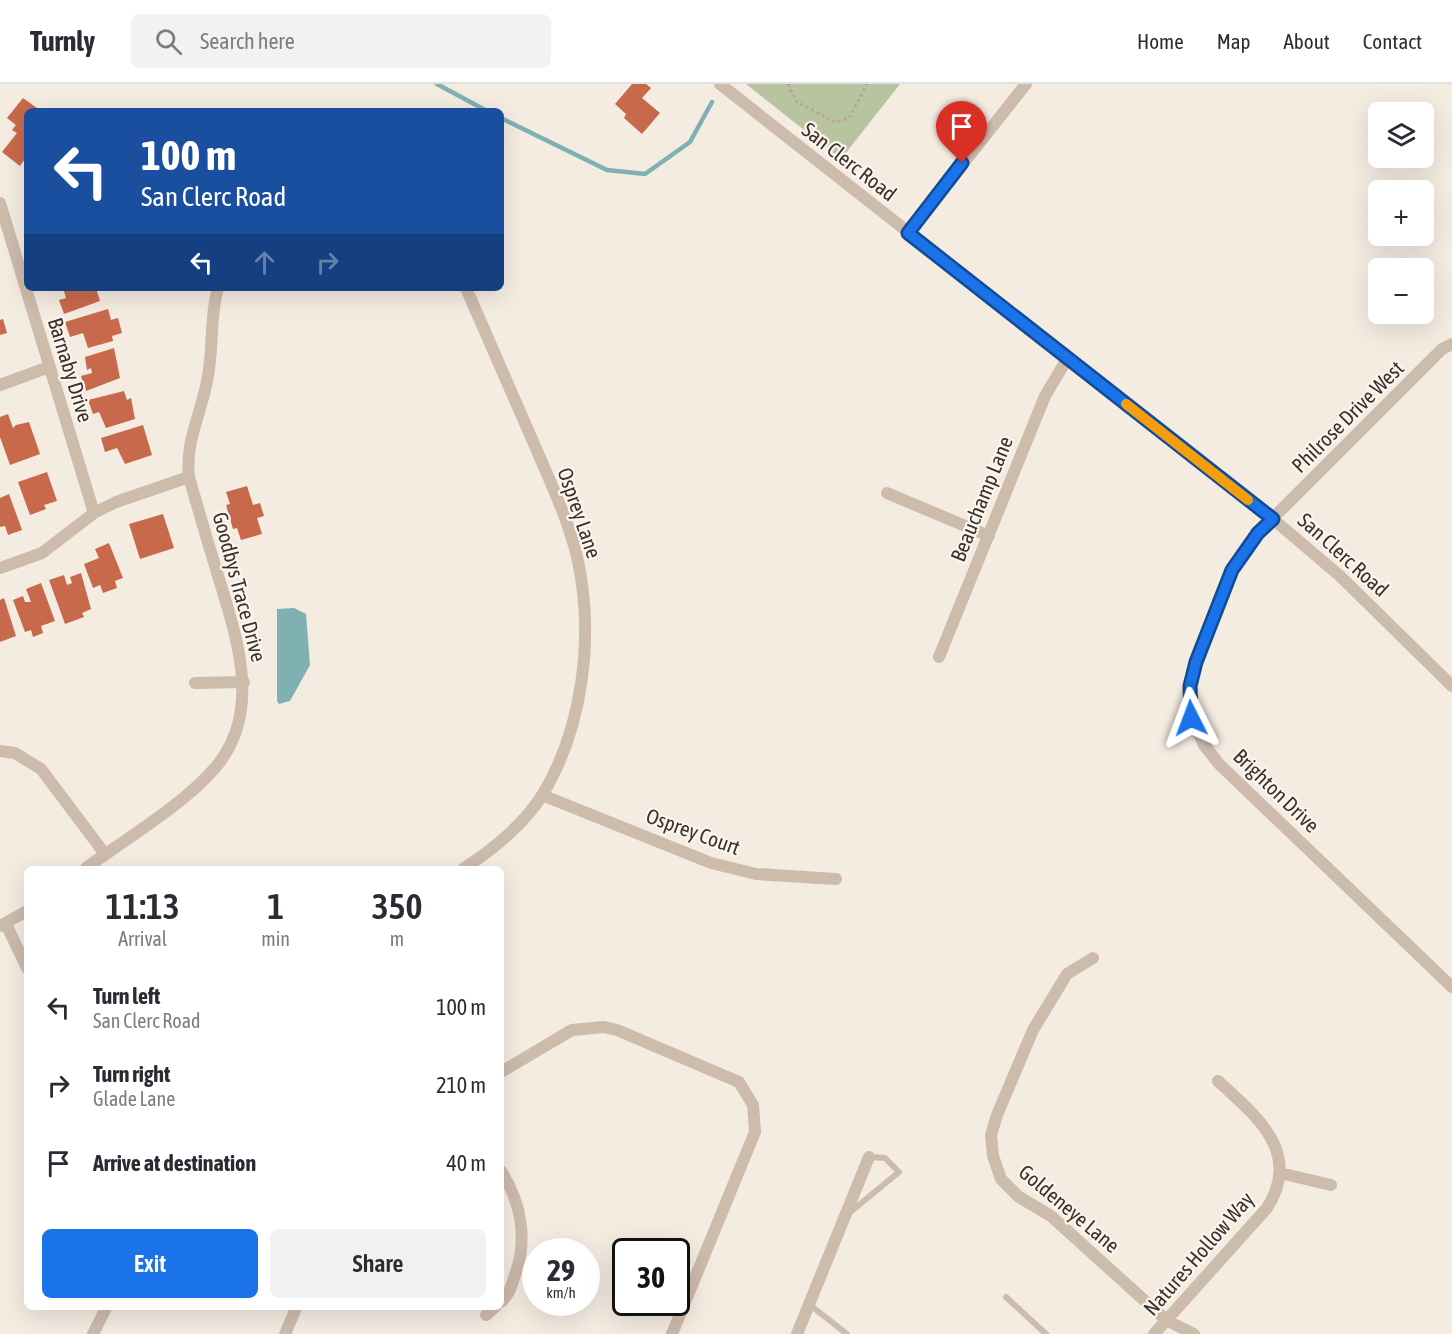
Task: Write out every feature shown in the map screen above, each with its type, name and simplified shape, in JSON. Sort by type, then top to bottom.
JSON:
[{"type":"street","name":"San Clerc Road","points":[[720,84],[1273,519],[1340,576],[1452,686]]},
{"type":"street","points":[[908,233],[1026,84]]},
{"type":"street","name":"Barnaby Drive","points":[[0,203],[24,283]]},
{"type":"street","name":"Barnaby Drive","points":[[26,291],[94,513]]},
{"type":"street","name":"Goodbys Trace Drive","points":[[89,866],[196,787],[216,767],[231,744],[242,710],[244,682],[239,646],[189,477],[188,452],[208,380],[213,306],[217,291]]},
{"type":"street","name":"Osprey Lane","points":[[467,291],[565,518],[580,579],[584,626],[580,681],[572,726],[561,756],[542,795],[515,828],[467,866]]},
{"type":"street","name":"Philrose Drive West","points":[[1273,519],[1442,349],[1452,344]]},
{"type":"street","name":"Beauchamp Lane","points":[[939,657],[1045,396],[1067,359]]},
{"type":"street","points":[[0,385],[49,367]]},
{"type":"street","points":[[0,568],[42,553],[94,513],[116,502],[189,477]]},
{"type":"street","points":[[887,493],[989,536]]},
{"type":"street","name":"Brighton Drive","points":[[1273,519],[1258,533],[1232,570],[1196,662],[1190,686],[1191,718],[1204,745],[1219,764],[1452,987]]},
{"type":"street","points":[[195,683],[244,682]]},
{"type":"street","points":[[0,751],[15,753],[41,769],[105,854]]},
{"type":"street","name":"Osprey Court","points":[[542,795],[711,863],[756,874],[836,879]]},
{"type":"street","points":[[24,913],[3,925],[24,963]]},
{"type":"street","name":"Goldeneye Lane","points":[[1093,958],[1067,974],[1033,1030],[997,1114],[991,1135],[993,1156],[1001,1179],[1019,1197],[1051,1216],[1166,1320],[1194,1334]]},
{"type":"street","points":[[504,1070],[572,1030],[604,1027],[630,1035],[731,1077],[749,1094],[753,1105],[754,1132],[672,1334]]},
{"type":"street","name":"Natures Hollow Way","points":[[1154,1334],[1267,1208],[1274,1197],[1280,1173],[1276,1150],[1268,1131],[1260,1120],[1218,1081]]},
{"type":"street","points":[[797,1334],[869,1157]]},
{"type":"street","points":[[1280,1173],[1332,1185]]},
{"type":"street","points":[[504,1177],[515,1199],[523,1242],[520,1263],[504,1300]]},
{"type":"street","points":[[93,1334],[105,1310]]},
{"type":"street","points":[[285,1334],[295,1310]]},
{"type":"lane","points":[[844,1218],[899,1172],[885,1158],[869,1157]]},
{"type":"lane","points":[[1006,1298],[1046,1334]]},
{"type":"lane","points":[[809,1305],[847,1334]]},
{"type":"path","points":[[788,84],[797,102],[836,122],[849,118],[867,84]]},
{"type":"green space","points":[[746,84],[900,84],[841,159]]},
{"type":"water","points":[[294,608],[306,614],[310,665],[290,701],[279,704],[277,701],[277,609]]},
{"type":"building","points":[[632,84],[646,84],[651,88],[642,98],[660,113],[642,134],[624,118],[626,114],[615,104]]},
{"type":"building","points":[[23,98],[37,108],[24,108],[24,160],[20,166],[2,152],[17,133],[12,130],[16,125],[7,118]]},
{"type":"building","points":[[64,291],[97,291],[100,301],[64,314],[59,300],[66,298]]},
{"type":"building","points":[[108,309],[111,320],[118,318],[122,333],[112,336],[113,341],[88,348],[83,333],[70,337],[65,322]]},
{"type":"building","points":[[3,319],[7,333],[0,335],[0,320]]},
{"type":"building","points":[[114,348],[120,378],[86,391],[81,376],[92,373],[91,368],[87,370],[85,357]]},
{"type":"building","points":[[124,391],[127,400],[131,398],[135,419],[106,428],[99,412],[93,414],[88,400]]},
{"type":"building","points":[[8,414],[13,428],[29,422],[40,454],[10,465],[0,437],[0,417]]},
{"type":"building","points":[[143,425],[152,455],[125,464],[117,448],[105,452],[101,438]]},
{"type":"building","points":[[47,472],[57,501],[44,505],[46,509],[30,515],[18,482]]},
{"type":"building","points":[[247,486],[253,505],[260,503],[264,516],[257,518],[262,534],[241,540],[237,528],[233,529],[226,505],[230,504],[226,492]]},
{"type":"building","points":[[9,494],[22,530],[8,535],[5,526],[0,527],[0,498]]},
{"type":"building","points":[[163,514],[174,548],[140,559],[129,524]]},
{"type":"building","points":[[109,543],[123,578],[115,581],[117,588],[103,593],[100,585],[93,588],[84,564],[99,558],[95,549]]},
{"type":"building","points":[[81,573],[91,609],[82,613],[84,617],[65,624],[49,580],[64,575],[67,585],[72,583],[70,577]]},
{"type":"building","points":[[41,583],[55,621],[41,626],[43,633],[33,637],[31,630],[25,632],[13,600],[23,596],[25,602],[31,602],[26,589]]},
{"type":"building","points":[[4,598],[16,636],[0,642],[0,600]]},
{"type":"waterway","points":[[437,84],[481,108]]},
{"type":"waterway","points":[[504,119],[607,170],[645,174],[690,142],[712,102]]},
{"type":"slow traffic","points":[[1126,404],[1248,500]]},
{"type":"route","points":[[962,163],[908,233],[1273,519],[1258,533],[1232,570],[1196,662],[1190,686],[1191,718]]}]
